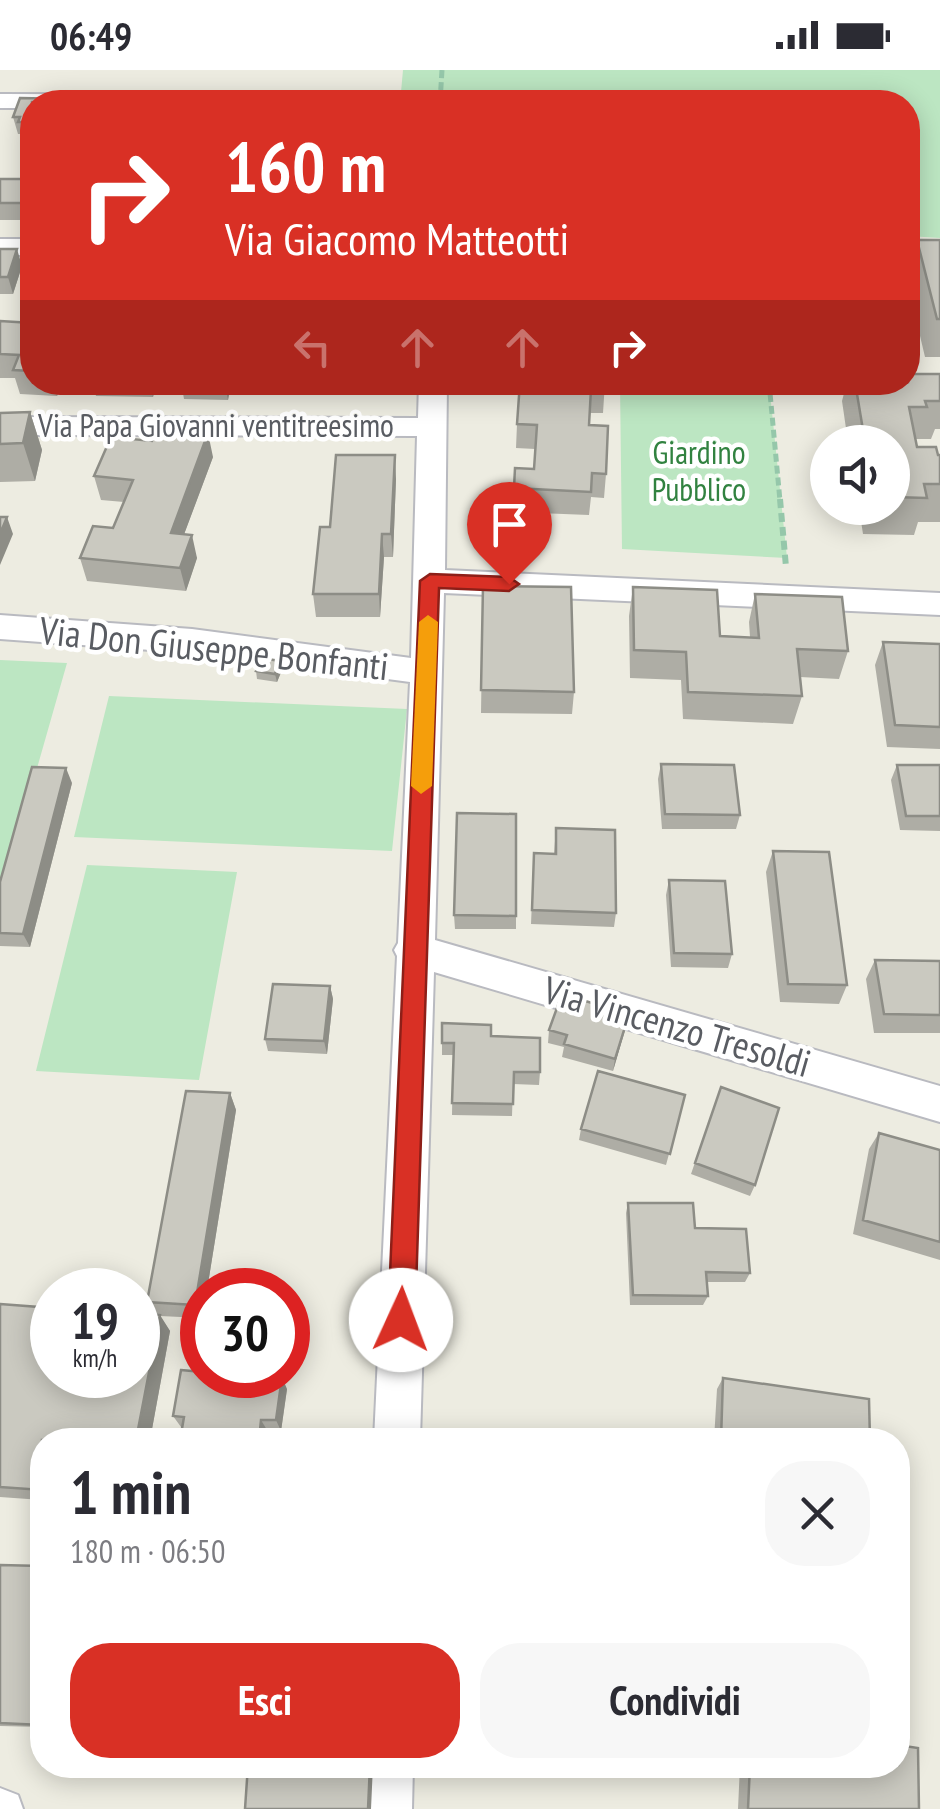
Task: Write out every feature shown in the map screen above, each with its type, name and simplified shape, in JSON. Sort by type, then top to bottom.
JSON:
[{"type":"street","points":[[398,1428],[413,950],[427,672],[433,395]]},
{"type":"street","name":"Via Papa Giovanni ventitreesimo","points":[[0,426],[432,427]]},
{"type":"street","points":[[430,581],[940,604]]},
{"type":"street","name":"Via Don Giuseppe Bonfanti","points":[[0,627],[202,642],[427,672]]},
{"type":"street","name":"Via Vincenzo Tresoldi","points":[[413,950],[940,1104]]},
{"type":"street","points":[[386,1809],[387,1778]]},
{"type":"path","points":[[771,395],[786,567]]},
{"type":"green space","points":[[403,70],[940,70],[940,238],[920,237],[920,90],[401,90]]},
{"type":"green space","name":"Giardino Pubblico","points":[[620,395],[770,395],[787,558],[622,549]]},
{"type":"green space","points":[[0,660],[67,663],[0,898]]},
{"type":"green space","points":[[109,696],[407,709],[392,851],[74,837]]},
{"type":"green space","points":[[87,865],[237,872],[199,1080],[36,1071]]},
{"type":"building","points":[[20,98],[20,117],[13,117]]},
{"type":"building","points":[[0,179],[20,179],[20,203],[0,203]]},
{"type":"building","points":[[920,240],[940,240],[937,319],[920,252]]},
{"type":"building","points":[[0,249],[17,249],[8,277],[0,277]]},
{"type":"building","points":[[0,321],[20,322],[20,370],[13,370],[19,355],[0,354]]},
{"type":"building","points":[[920,374],[940,374],[940,401],[925,401],[927,407],[909,407],[917,447],[936,447],[940,455],[940,484],[924,484],[927,498],[910,498],[910,425],[862,425],[857,395],[920,395]]},
{"type":"building","points":[[519,395],[591,395],[589,425],[608,426],[606,474],[592,473],[591,492],[514,488],[515,468],[534,469],[537,425],[517,424]]},
{"type":"building","points":[[30,412],[23,443],[0,444],[0,413]]},
{"type":"building","points":[[157,428],[208,433],[171,533],[192,535],[180,568],[80,558],[93,526],[113,528],[133,480],[94,476],[111,437],[152,441]]},
{"type":"building","points":[[336,455],[395,455],[391,534],[382,534],[379,594],[313,594],[320,527],[330,527]]},
{"type":"building","points":[[483,586],[571,587],[574,692],[481,690]]},
{"type":"building","points":[[633,587],[717,590],[720,636],[759,638],[755,594],[842,597],[848,651],[797,649],[802,696],[688,692],[686,652],[634,650]]},
{"type":"building","points":[[883,642],[940,644],[940,727],[895,725]]},
{"type":"building","points":[[261,658],[280,661],[275,674],[256,671]]},
{"type":"building","points":[[661,764],[734,765],[740,815],[665,814]]},
{"type":"building","points":[[897,765],[940,765],[940,816],[906,816]]},
{"type":"building","points":[[32,767],[66,768],[23,934],[0,933],[0,882]]},
{"type":"building","points":[[457,813],[516,814],[516,916],[454,915]]},
{"type":"building","points":[[556,828],[615,830],[616,913],[532,910],[534,853],[556,854]]},
{"type":"building","points":[[773,851],[829,852],[847,985],[788,984]]},
{"type":"building","points":[[669,880],[725,881],[732,954],[674,953]]},
{"type":"building","points":[[875,960],[940,961],[940,1015],[884,1014]]},
{"type":"building","points":[[273,984],[330,986],[324,1041],[265,1039]]},
{"type":"building","points":[[562,994],[629,1014],[615,1059],[564,1044],[567,1035],[549,1030]]},
{"type":"building","points":[[442,1023],[491,1025],[491,1036],[540,1038],[540,1072],[514,1072],[513,1104],[452,1103],[454,1043],[442,1043]]},
{"type":"building","points":[[598,1071],[685,1095],[670,1154],[581,1129]]},
{"type":"building","points":[[721,1087],[779,1108],[755,1185],[695,1163]]},
{"type":"building","points":[[186,1091],[230,1093],[201,1268],[180,1268],[180,1304],[160,1303],[160,1268],[153,1268]]},
{"type":"building","points":[[879,1133],[940,1150],[940,1242],[863,1220]]},
{"type":"building","points":[[628,1203],[693,1203],[695,1228],[746,1229],[750,1273],[706,1272],[708,1296],[633,1295]]},
{"type":"building","points":[[0,1304],[30,1306],[30,1398],[144,1398],[138,1428],[30,1428],[30,1489],[0,1487]]},
{"type":"building","points":[[180,1376],[180,1398],[279,1398],[276,1420],[261,1420],[260,1428],[182,1428],[184,1417],[173,1416]]},
{"type":"building","points":[[723,1378],[869,1399],[870,1428],[721,1428]]},
{"type":"building","points":[[0,1565],[30,1566],[30,1724],[0,1723]]},
{"type":"building","points":[[910,1747],[918,1748],[919,1809],[748,1809],[749,1778],[910,1778]]},
{"type":"building","points":[[247,1778],[369,1778],[368,1809],[245,1809]]},
{"type":"slow traffic","points":[[421,786],[428,622]]},
{"type":"route","points":[[401,1320],[430,581],[509,584]]}]
